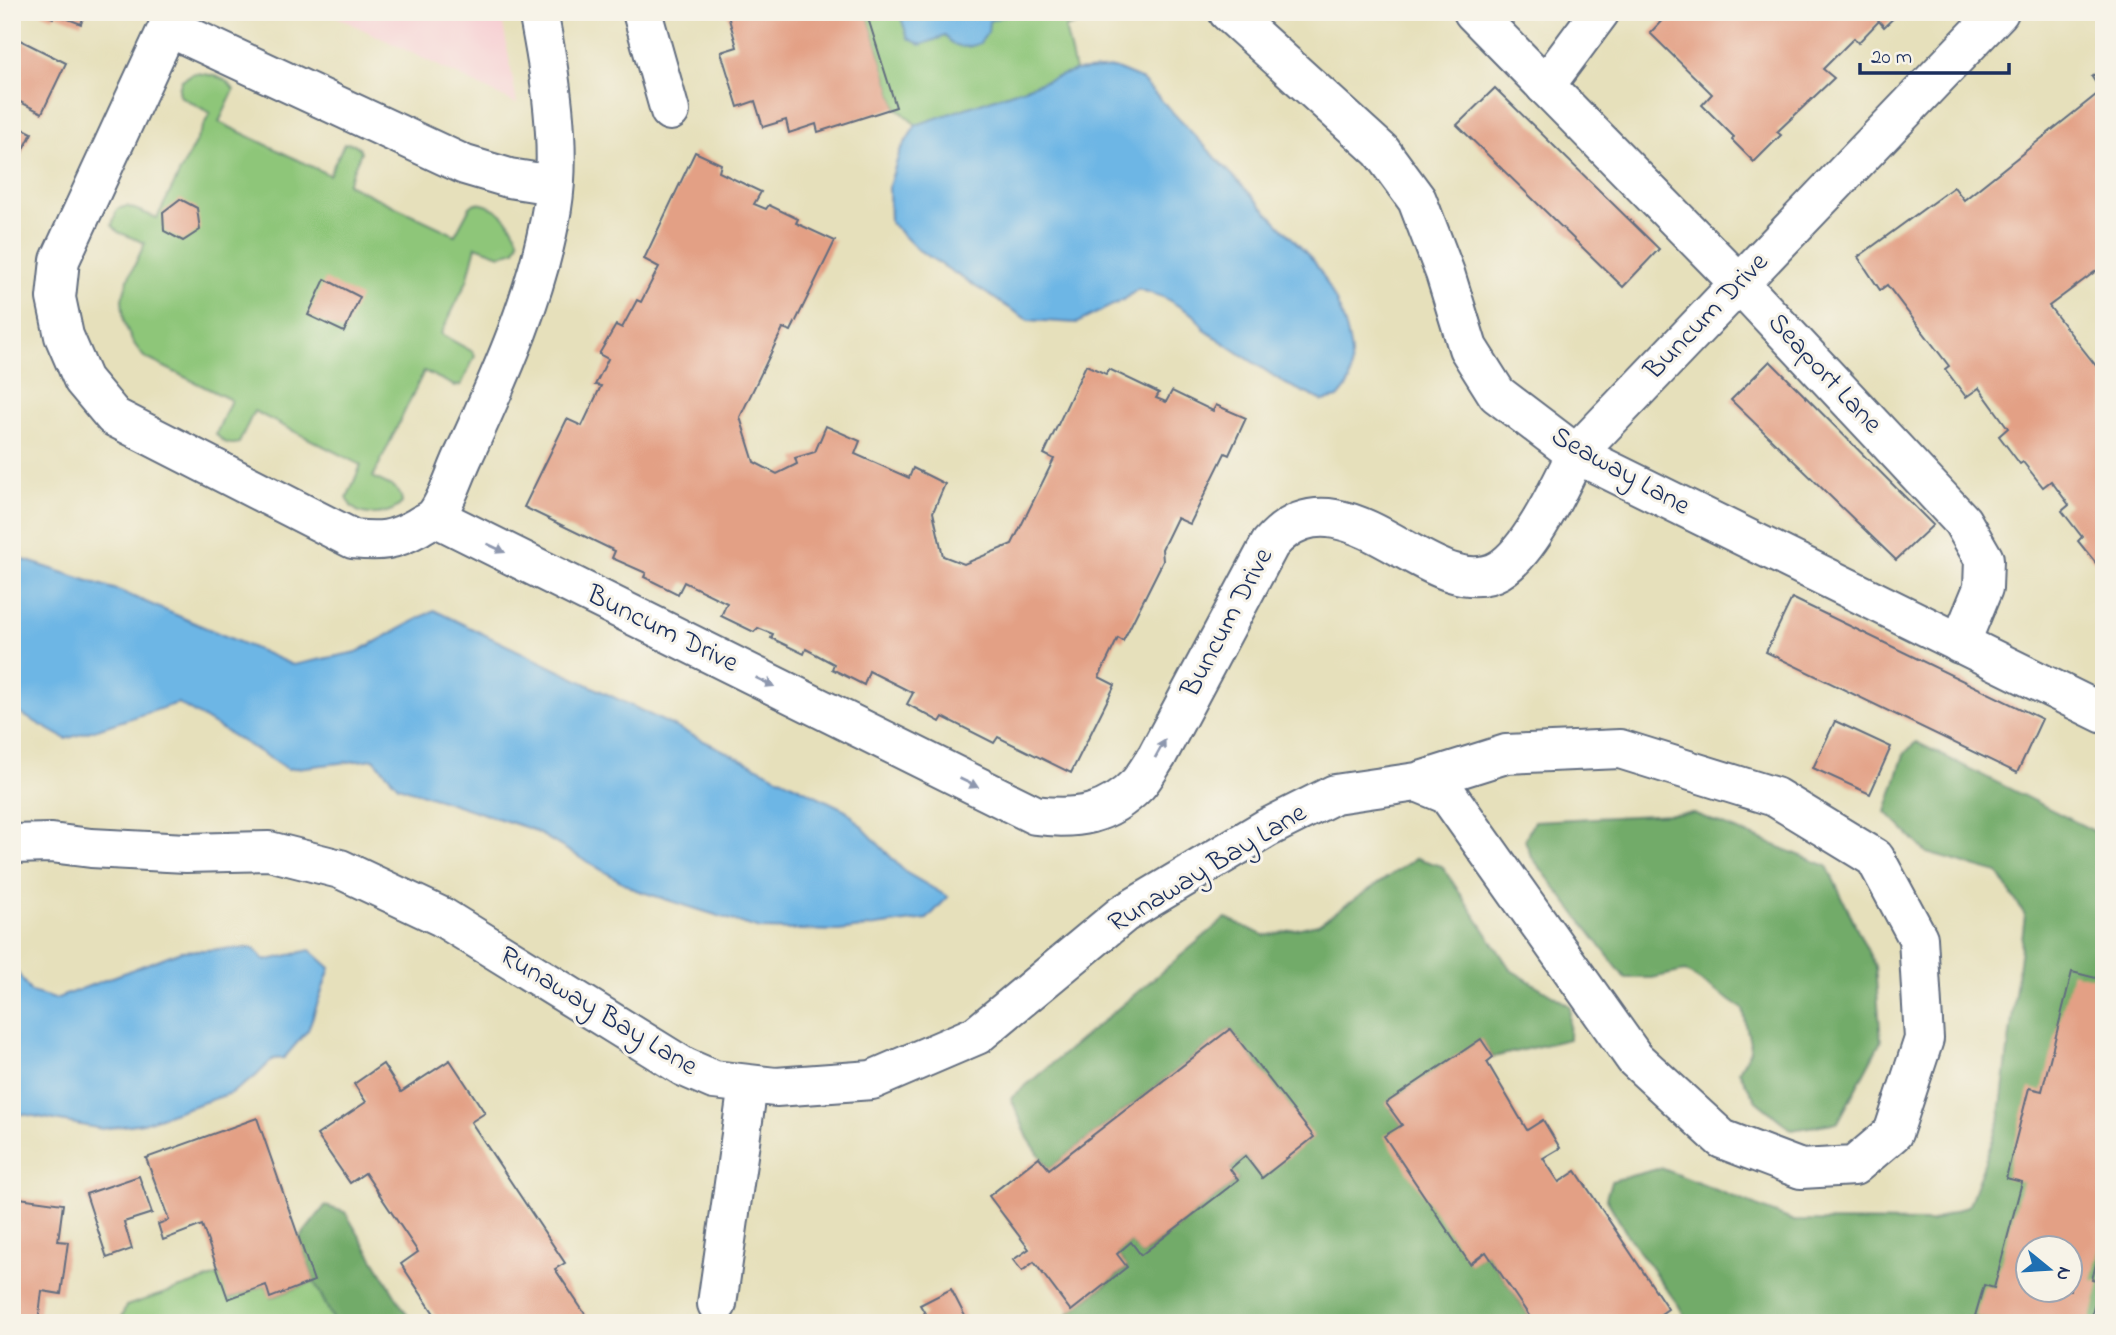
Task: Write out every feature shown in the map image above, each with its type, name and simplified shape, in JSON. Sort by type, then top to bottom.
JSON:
[{"type":"street","points":[[538,12],[550,71],[555,145],[552,206],[532,289],[491,397],[435,517],[398,539],[353,539],[114,417],[83,380],[64,336],[56,298],[60,260],[168,27],[465,165],[509,178],[553,185]]},
{"type":"street","points":[[642,12],[670,111]]},
{"type":"street","name":"Seaway Lane","points":[[1228,12],[1381,151],[1417,200],[1445,273],[1468,348],[1497,394],[1576,454],[2104,714]]},
{"type":"street","name":"Seaport Lane","points":[[1473,12],[1739,283],[1962,521],[1984,559],[1983,588],[1959,644]]},
{"type":"street","points":[[1545,86],[1600,12]]},
{"type":"street","name":"Buncum Drive","points":[[435,517],[1035,815],[1065,819],[1090,815],[1115,801],[1138,783],[1157,756],[1270,544],[1282,530],[1315,518],[1339,521],[1377,533],[1455,575],[1475,577],[1499,570],[1518,554],[1549,505],[1576,454],[1999,12]]},
{"type":"street","name":"Runaway Bay Lane","points":[[12,844],[51,843],[186,853],[269,851],[340,870],[442,917],[684,1067],[714,1080],[776,1087],[872,1080],[977,1035],[1124,914],[1267,828],[1335,794],[1417,782],[1506,754],[1620,749],[1775,797],[1875,858],[1919,938],[1924,1039],[1893,1133],[1854,1166],[1801,1169],[1722,1139],[1635,1059],[1448,795],[1417,782]]},
{"type":"street","name":"Runaway Bay Lane","points":[[12,819],[51,843]]},
{"type":"street","points":[[717,1304],[748,1084]]},
{"type":"shaded area","points":[[327,12],[501,12],[517,104]]},
{"type":"green space","points":[[866,12],[1090,12],[1092,19],[1065,28],[1075,71],[916,125],[896,107]]},
{"type":"green space","points":[[194,73],[222,79],[234,90],[219,122],[329,175],[344,144],[354,144],[361,152],[347,184],[455,235],[470,207],[475,203],[483,204],[503,215],[516,234],[519,241],[515,250],[500,255],[476,246],[467,281],[441,334],[473,352],[475,356],[461,385],[455,386],[424,371],[373,477],[399,493],[402,503],[392,510],[372,514],[353,508],[347,498],[361,465],[254,411],[239,443],[229,444],[223,441],[216,434],[231,400],[144,357],[132,341],[124,322],[122,299],[145,243],[118,232],[112,225],[117,209],[127,206],[157,218],[210,113],[180,96],[182,80]]},
{"type":"green space","points":[[1916,742],[2104,836],[2104,1323],[1688,1323],[1679,1306],[1628,1236],[1606,1198],[1611,1181],[1661,1168],[1794,1221],[1931,1222],[1969,1205],[1999,1122],[2025,915],[1998,873],[1927,853],[1886,812],[1904,754]]},
{"type":"green space","points":[[1693,813],[1827,866],[1875,966],[1881,1041],[1838,1122],[1792,1130],[1756,1101],[1739,1071],[1751,1049],[1743,1009],[1685,971],[1652,978],[1625,978],[1531,856],[1525,840],[1534,821]]},
{"type":"green space","points":[[1416,858],[1442,866],[1511,970],[1570,1006],[1569,1039],[1493,1057],[1481,1040],[1387,1103],[1402,1125],[1470,1263],[1486,1252],[1534,1323],[1062,1323],[1071,1311],[1127,1268],[1117,1254],[1131,1242],[1142,1255],[1238,1180],[1230,1169],[1245,1156],[1262,1177],[1313,1137],[1230,1029],[1049,1169],[1028,1138],[1011,1098],[1226,918],[1265,936],[1318,924]]},
{"type":"green space","points":[[325,1206],[345,1212],[412,1323],[335,1323],[314,1281],[299,1239]]},
{"type":"green space","points":[[220,1275],[229,1299],[266,1285],[271,1298],[314,1281],[335,1323],[119,1323],[126,1306]]},
{"type":"water","points":[[899,12],[1015,12],[989,21],[988,32],[980,43],[965,47],[957,46],[945,36],[921,45],[908,38]]},
{"type":"water","points":[[1114,68],[1141,79],[1314,261],[1343,318],[1350,349],[1350,380],[1338,398],[1323,401],[1286,384],[1206,331],[1194,315],[1163,297],[1138,289],[1125,299],[1077,323],[1028,320],[917,249],[890,222],[889,186],[900,151],[916,125],[1075,71]]},
{"type":"water","points":[[12,556],[120,591],[293,665],[357,652],[434,610],[846,810],[905,872],[948,897],[927,919],[839,931],[760,929],[636,890],[531,829],[398,786],[374,759],[288,769],[178,703],[66,739],[12,709]]},
{"type":"water","points":[[253,948],[265,961],[310,950],[330,968],[308,1030],[284,1058],[273,1059],[255,1077],[231,1093],[143,1123],[102,1129],[12,1112],[12,965],[31,992],[55,999],[181,951]]},
{"type":"building","points":[[39,12],[85,12],[81,24],[55,14],[53,18]]},
{"type":"building","points":[[727,12],[866,12],[896,107],[818,132],[816,124],[789,133],[786,120],[763,127],[755,101],[738,107],[721,52],[737,47]]},
{"type":"building","points":[[1670,12],[1900,12],[1884,27],[1879,21],[1858,43],[1854,38],[1823,69],[1834,78],[1777,132],[1781,135],[1754,162],[1702,105],[1712,94],[1650,33]]},
{"type":"building","points":[[12,36],[66,63],[42,113],[12,98]]},
{"type":"building","points":[[2104,68],[2104,265],[2049,306],[2104,376],[2104,565],[2099,567],[2078,541],[2082,537],[2062,511],[2069,505],[2051,481],[2043,487],[2023,462],[2020,464],[1999,436],[2008,428],[1979,388],[1966,397],[1945,369],[1949,366],[1887,285],[1880,290],[1858,257],[1954,187],[1964,200],[2101,91],[2092,77]]},
{"type":"building","points":[[1495,88],[1659,249],[1623,287],[1457,125]]},
{"type":"building","points":[[12,123],[32,133],[12,173]]},
{"type":"building","points":[[695,152],[721,164],[719,172],[761,192],[754,204],[766,209],[769,205],[798,219],[796,223],[835,241],[791,331],[783,328],[740,417],[754,462],[777,474],[797,464],[795,458],[815,452],[826,426],[860,441],[855,454],[909,478],[913,468],[945,484],[933,512],[943,556],[964,564],[1012,544],[1054,459],[1044,454],[1086,365],[1106,374],[1109,369],[1159,393],[1156,398],[1166,402],[1172,391],[1213,411],[1216,405],[1246,418],[1229,455],[1225,453],[1190,524],[1177,518],[1162,549],[1163,561],[1123,641],[1118,638],[1099,677],[1115,685],[1071,773],[998,737],[994,743],[943,717],[940,722],[907,704],[913,693],[869,671],[864,685],[832,669],[834,664],[806,649],[804,654],[771,638],[773,634],[758,628],[754,632],[721,616],[727,603],[684,582],[678,594],[644,577],[646,573],[612,558],[615,551],[524,507],[567,419],[582,426],[601,386],[595,385],[608,359],[599,354],[616,325],[622,328],[637,300],[641,302],[659,267],[644,259]]},
{"type":"building","points":[[180,199],[197,208],[200,230],[183,241],[164,231],[163,212]]},
{"type":"building","points":[[325,279],[360,297],[344,332],[308,315]]},
{"type":"building","points":[[1770,361],[1933,525],[1896,560],[1731,400]]},
{"type":"building","points":[[1792,598],[2042,719],[2017,773],[1766,652]]},
{"type":"building","points":[[1835,721],[1891,747],[1870,794],[1813,768]]},
{"type":"building","points":[[2072,972],[2104,980],[2104,1241],[2102,1240],[2092,1280],[2100,1282],[2090,1323],[2000,1323],[1975,1316],[1984,1285],[1994,1288],[2022,1182],[2006,1178],[2029,1088],[2042,1091]]},
{"type":"building","points":[[1230,1029],[1314,1137],[1262,1178],[1245,1156],[1230,1169],[1238,1180],[1141,1255],[1131,1242],[1117,1254],[1127,1267],[1071,1311],[1034,1262],[1022,1271],[1013,1260],[1029,1249],[989,1196],[1039,1157],[1049,1169]]},
{"type":"building","points":[[1481,1039],[1493,1057],[1487,1062],[1527,1130],[1543,1120],[1560,1148],[1543,1158],[1559,1182],[1576,1171],[1668,1309],[1648,1323],[1534,1323],[1486,1252],[1470,1264],[1384,1136],[1402,1125],[1386,1103]]},
{"type":"building","points":[[450,1060],[485,1113],[471,1122],[565,1263],[555,1269],[591,1323],[453,1323],[448,1315],[439,1321],[401,1264],[418,1252],[365,1173],[350,1183],[317,1135],[366,1102],[354,1084],[383,1064],[401,1092]]},
{"type":"building","points":[[257,1118],[314,1281],[270,1298],[266,1285],[228,1299],[202,1225],[163,1240],[158,1224],[169,1220],[146,1158]]},
{"type":"building","points":[[139,1176],[152,1213],[124,1222],[132,1249],[107,1258],[86,1194]]},
{"type":"building","points":[[12,1197],[63,1204],[58,1241],[68,1242],[61,1294],[42,1291],[38,1323],[12,1323]]},
{"type":"building","points":[[951,1289],[967,1320],[961,1323],[912,1323],[926,1315],[920,1305]]}]
